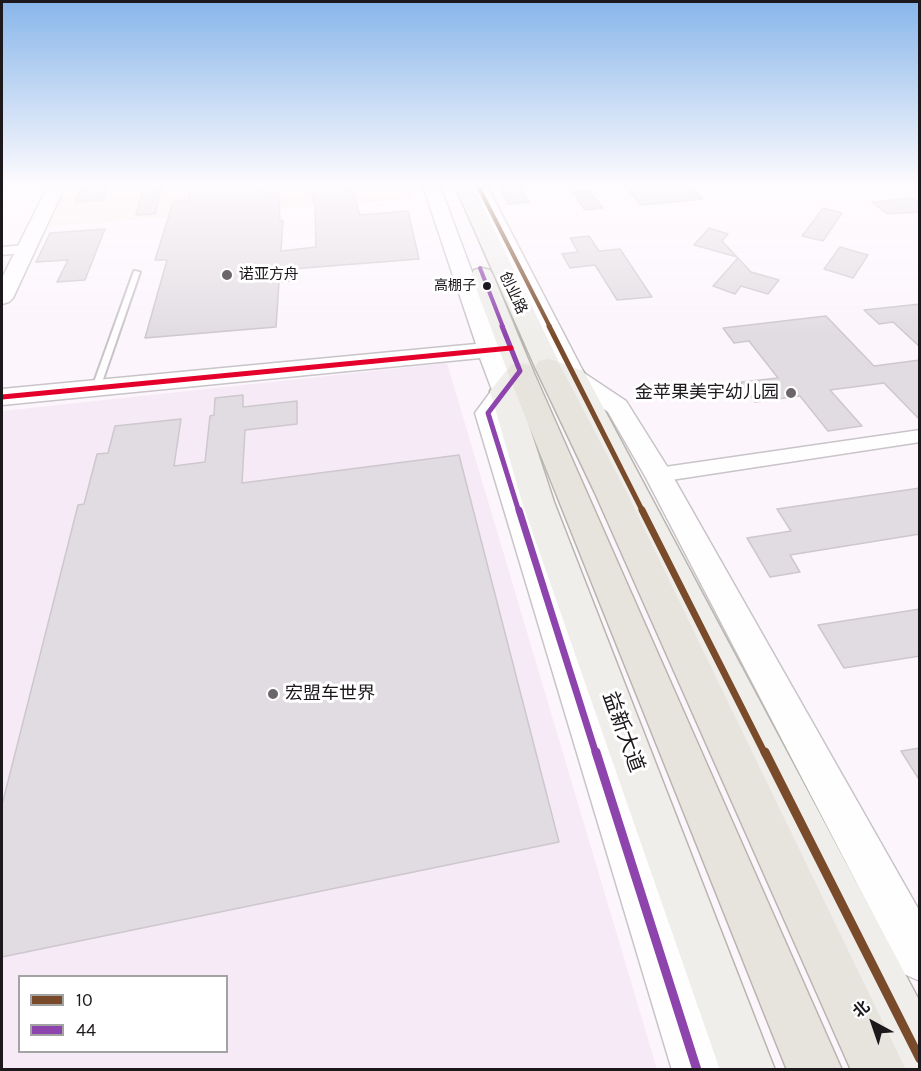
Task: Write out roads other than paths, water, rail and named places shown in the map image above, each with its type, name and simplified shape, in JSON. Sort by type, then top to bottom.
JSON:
[{"type":"highway","points":[[525,367],[603,492],[879,1070]]},
{"type":"highway","points":[[603,492],[814,1070]]},
{"type":"main road","name":"创业路","points":[[469,236],[525,367]]},
{"type":"main road","name":"创业路","points":[[481,236],[525,367]]},
{"type":"main road","name":"益新大道","points":[[525,367],[603,492],[920,1059]]},
{"type":"main road","name":"益新大道","points":[[603,492],[748,1070]]},
{"type":"street","points":[[2,298],[32,236]]},
{"type":"street","points":[[457,236],[525,367]]},
{"type":"street","points":[[491,236],[525,367]]},
{"type":"street","points":[[2,251],[25,249]]},
{"type":"street","points":[[525,367],[488,413],[697,1070]]},
{"type":"street","points":[[2,397],[96,388],[525,367],[617,407],[603,492],[920,958]]},
{"type":"street","points":[[603,492],[920,436]]},
{"type":"lane","points":[[96,388],[136,272]]},
{"type":"place","name":"诺亚方舟","points":[[227,275]]},
{"type":"place","name":"高棚子","points":[[487,286]]},
{"type":"place","name":"金苹果美宇幼儿园","points":[[791,393]]},
{"type":"place","name":"宏盟车世界","points":[[273,694]]}]
